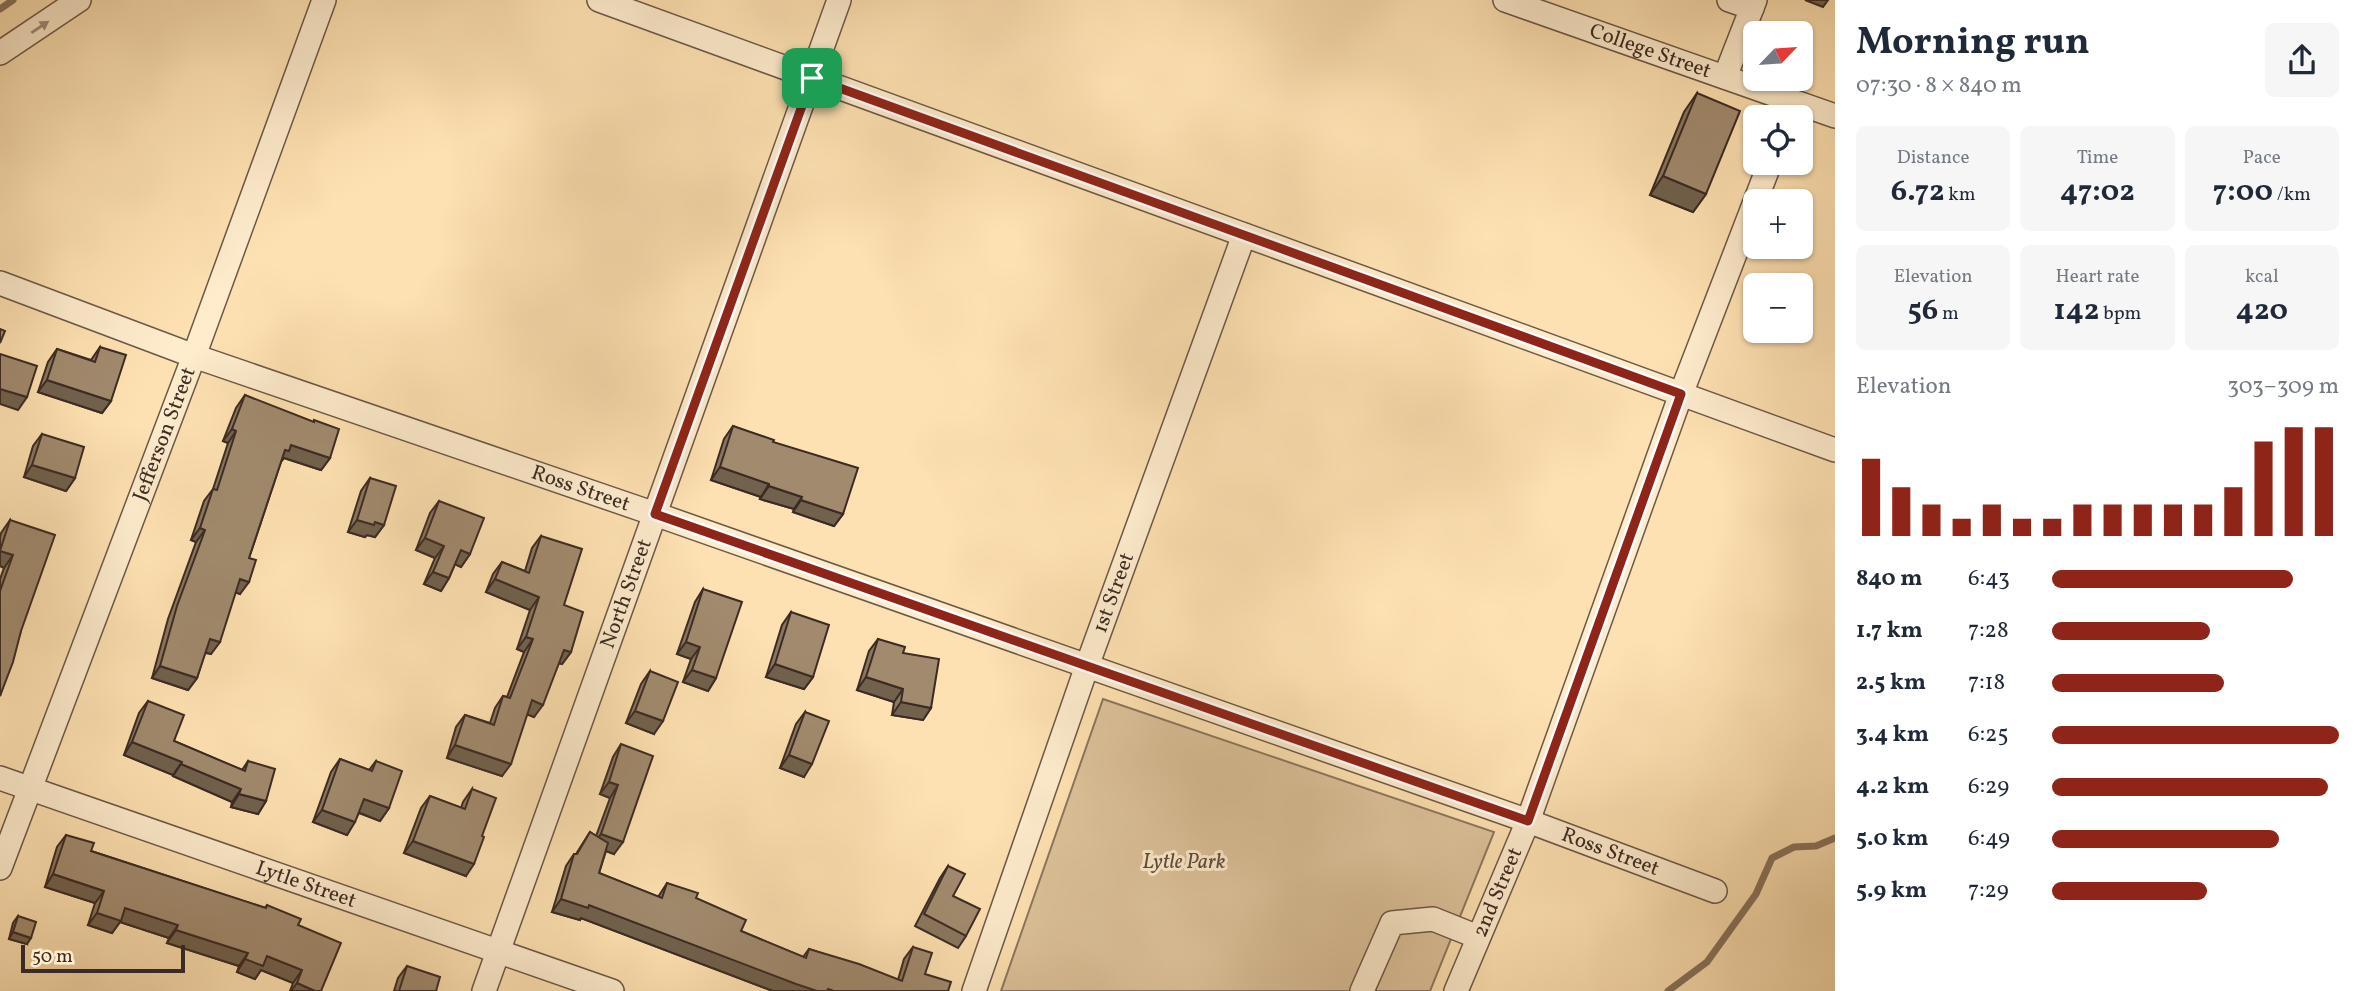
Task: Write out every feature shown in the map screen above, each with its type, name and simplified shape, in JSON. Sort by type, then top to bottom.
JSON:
[{"type":"street","points":[[0,54],[79,0]]},
{"type":"street","name":"Jefferson Street","points":[[0,868],[194,356],[324,0]]},
{"type":"street","points":[[599,0],[1835,450]]},
{"type":"street","name":"North Street","points":[[484,991],[839,0]]},
{"type":"street","name":"College Street","points":[[1505,0],[1725,77],[1783,105]]},
{"type":"street","points":[[1725,77],[1754,4],[1729,0]]},
{"type":"street","name":"College Street","points":[[1813,112],[1835,116]]},
{"type":"street","name":"2nd Street","points":[[1456,991],[1528,821],[1681,394],[1765,175]]},
{"type":"street","name":"1st Street","points":[[974,991],[1087,666],[1244,235]]},
{"type":"street","name":"Ross Street","points":[[0,283],[194,356],[655,514],[1528,821],[1715,891]]},
{"type":"street","name":"Lytle Street","points":[[0,778],[612,991]]},
{"type":"street","points":[[1362,991],[1392,923],[1433,919],[1478,937]]},
{"type":"green space","name":"Lytle Park","points":[[1103,699],[1494,832],[1430,991],[1001,991]]},
{"type":"building","points":[[1697,93],[1740,111],[1706,194],[1663,176]]},
{"type":"building","points":[[0,329],[5,331],[0,343]]},
{"type":"building","points":[[100,347],[126,355],[111,401],[47,380],[57,349],[95,362]]},
{"type":"building","points":[[0,354],[37,366],[27,397],[0,389]]},
{"type":"building","points":[[245,395],[339,429],[330,458],[291,445],[289,451],[285,450],[249,558],[256,560],[249,582],[240,579],[220,642],[210,639],[197,678],[160,666],[177,606],[205,530],[200,528],[213,489],[217,490],[236,431],[232,429]]},
{"type":"building","points":[[733,426],[774,440],[773,442],[858,468],[843,514],[720,467]]},
{"type":"building","points":[[42,434],[84,447],[75,478],[32,465]]},
{"type":"building","points":[[370,478],[396,486],[384,525],[357,520]]},
{"type":"building","points":[[439,501],[484,518],[470,554],[461,550],[449,578],[433,572],[444,546],[425,538]]},
{"type":"building","points":[[10,520],[55,535],[0,696],[0,591],[13,555],[0,551]]},
{"type":"building","points":[[541,536],[582,549],[564,605],[583,612],[571,652],[564,650],[543,705],[532,700],[511,764],[455,745],[465,715],[494,725],[503,696],[510,698],[533,639],[526,637],[539,597],[495,579],[502,562],[529,573]]},
{"type":"building","points":[[703,589],[742,602],[716,678],[692,670],[700,647],[686,642]]},
{"type":"building","points":[[791,612],[829,625],[813,677],[775,664]]},
{"type":"building","points":[[878,639],[905,647],[903,653],[939,659],[931,708],[901,702],[903,689],[866,677]]},
{"type":"building","points":[[650,671],[678,682],[663,721],[635,711]]},
{"type":"building","points":[[148,701],[184,715],[174,741],[245,771],[248,761],[275,769],[266,801],[239,794],[241,789],[132,742]]},
{"type":"building","points":[[805,712],[829,721],[812,764],[789,755]]},
{"type":"building","points":[[621,744],[653,756],[623,842],[601,834],[618,785],[609,782]]},
{"type":"building","points":[[340,759],[372,771],[376,761],[402,771],[389,808],[364,799],[355,822],[322,810]]},
{"type":"building","points":[[472,789],[496,798],[474,864],[413,841],[430,796],[465,809]]},
{"type":"building","points":[[590,832],[608,843],[599,873],[662,898],[667,883],[698,893],[696,898],[746,920],[741,931],[806,958],[809,949],[902,981],[913,947],[932,953],[925,974],[951,982],[948,991],[817,991],[589,905],[588,908],[561,899],[574,854],[577,854]]},
{"type":"building","points":[[66,835],[94,843],[91,851],[266,908],[267,905],[301,919],[298,925],[341,943],[321,991],[297,983],[302,970],[267,956],[263,966],[245,959],[248,953],[176,930],[178,925],[125,908],[121,921],[97,913],[104,891],[53,874]]},
{"type":"building","points":[[948,866],[965,874],[953,896],[980,909],[966,936],[924,914]]},
{"type":"building","points":[[18,916],[36,922],[31,938],[13,932]]},
{"type":"building","points":[[407,966],[440,977],[436,991],[399,991]]},
{"type":"waterway","points":[[0,9],[13,0]]},
{"type":"waterway","points":[[1668,991],[1707,962],[1756,894],[1772,858],[1794,847],[1816,846],[1835,838]]},
{"type":"route","points":[[812,78],[1681,394],[1528,821],[655,514],[812,78]]}]
